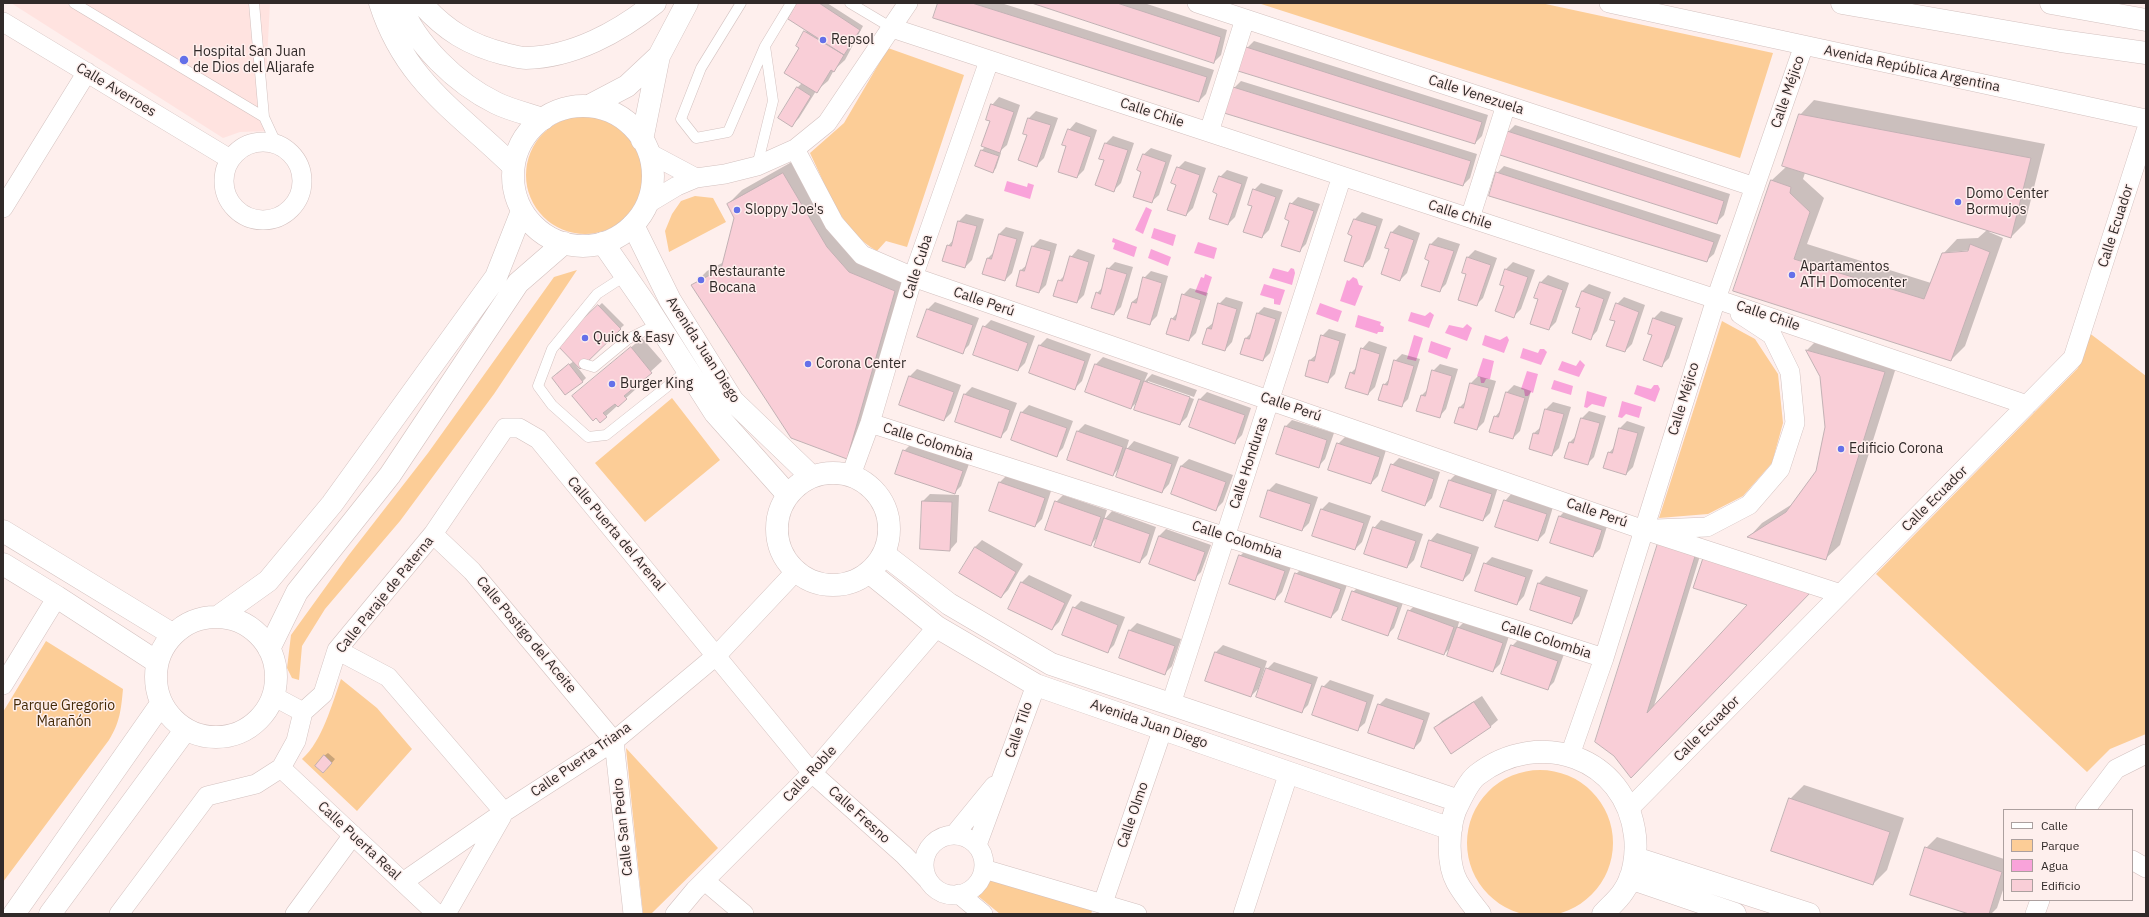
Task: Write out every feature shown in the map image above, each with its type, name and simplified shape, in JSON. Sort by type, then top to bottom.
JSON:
[{"type":"main road","points":[[380,3],[403,55],[425,85],[513,166]]},
{"type":"main road","points":[[400,3],[405,15],[422,41],[440,62],[459,79],[496,104],[543,119]]},
{"type":"main road","points":[[421,3],[433,17],[453,34],[487,50],[525,58],[561,53],[593,43],[637,18],[655,3]]},
{"type":"main road","points":[[589,106],[627,86],[659,56],[687,3]]},
{"type":"main road","points":[[1842,3],[2061,41],[2146,53]]},
{"type":"main road","points":[[2051,3],[2146,20]]},
{"type":"main road","points":[[645,146],[659,56]]},
{"type":"main road","points":[[589,106],[610,112],[628,123],[645,146],[652,170],[652,187],[647,204],[633,225],[620,236],[603,243],[584,246],[564,244],[540,231],[522,211],[513,184],[513,166],[518,148],[529,132],[543,119],[568,108],[589,106]]},
{"type":"main road","points":[[218,616],[268,581],[332,504],[496,277],[522,211]]},
{"type":"main road","name":"Avenida Juan Diego","points":[[633,225],[670,300],[734,401],[811,476]]},
{"type":"main road","name":"Avenida Juan Diego","points":[[603,243],[658,324],[715,413],[788,495]]},
{"type":"main road","points":[[270,649],[297,592],[390,475],[518,283],[564,244]]},
{"type":"main road","points":[[829,472],[851,475],[875,491],[887,512],[890,531],[884,554],[870,573],[856,581],[835,586],[812,582],[796,571],[784,557],[777,539],[777,522],[788,495],[794,487],[811,476],[829,472]]},
{"type":"main road","points":[[3,531],[172,634]]},
{"type":"main road","name":"Avenida Juan Diego","points":[[884,554],[949,604],[1051,664],[1459,801]]},
{"type":"main road","points":[[3,564],[157,662]]},
{"type":"main road","name":"Avenida Juan Diego","points":[[870,573],[937,627],[1036,685],[1451,829]]},
{"type":"main road","points":[[218,616],[240,621],[256,631],[270,649],[276,674],[273,696],[266,711],[251,726],[232,735],[205,736],[186,729],[173,720],[162,704],[155,682],[157,662],[164,646],[172,634],[195,619],[218,616]]},
{"type":"main road","points":[[14,914],[162,704]]},
{"type":"main road","points":[[50,914],[186,729]]},
{"type":"main road","points":[[1480,914],[1456,881],[1449,849],[1453,818],[1459,801],[1476,776],[1505,758],[1521,753],[1547,752],[1570,755],[1596,768],[1619,790],[1629,809],[1633,821],[1636,846],[1632,868],[1624,892],[1603,914]]},
{"type":"main road","points":[[1632,868],[1735,914]]},
{"type":"main road","points":[[1632,868],[1809,914]]},
{"type":"street","points":[[647,204],[677,186],[696,178],[726,174],[757,166],[795,149],[827,123],[908,3]]},
{"type":"street","name":"Calle Venezuela","points":[[1197,3],[1755,187]]},
{"type":"street","name":"Avenida República Argentina","points":[[1608,3],[2146,119]]},
{"type":"street","points":[[1209,132],[1245,19]]},
{"type":"street","name":"Calle Averroes","points":[[3,22],[230,159]]},
{"type":"street","name":"Calle Chile","points":[[892,28],[1716,298],[2027,405]]},
{"type":"street","name":"Calle Méjico","points":[[1570,755],[1604,658],[1716,298],[1804,45]]},
{"type":"street","name":"Calle Cuba","points":[[851,475],[870,423],[913,277],[989,61]]},
{"type":"street","points":[[3,208],[87,72]]},
{"type":"street","points":[[1470,218],[1506,105]]},
{"type":"street","name":"Calle Ecuador","points":[[1629,809],[2073,358],[2146,131]]},
{"type":"street","points":[[263,141],[276,144],[292,154],[299,166],[302,179],[300,192],[294,204],[284,214],[272,219],[259,220],[246,216],[235,209],[227,198],[223,185],[224,171],[230,159],[238,149],[250,143],[263,141]]},
{"type":"street","points":[[645,146],[696,178]]},
{"type":"street","name":"Calle Perú","points":[[795,149],[834,223],[862,255],[913,277],[1644,530],[1841,594]]},
{"type":"street","name":"Calle Honduras","points":[[1171,704],[1342,176]]},
{"type":"street","points":[[1644,530],[1707,527],[1749,506],[1780,469],[1795,423],[1790,372],[1772,335],[1716,298]]},
{"type":"street","name":"Calle Colombia","points":[[870,423],[1604,658]]},
{"type":"street","name":"Calle Paraje de Paterna","points":[[303,712],[323,694],[337,650],[433,534],[505,428]]},
{"type":"street","name":"Calle Puerta del Arenal","points":[[505,428],[519,428],[538,439],[717,655]]},
{"type":"street","name":"Calle Postigo del Aceite","points":[[433,534],[472,571],[614,741]]},
{"type":"street","name":"Calle Puerta Triana","points":[[403,882],[504,812],[614,741],[717,655],[796,571]]},
{"type":"street","points":[[3,685],[57,597]]},
{"type":"street","name":"Calle Roble","points":[[675,914],[705,880],[812,773],[937,627]]},
{"type":"street","points":[[337,650],[388,677],[504,812],[446,914]]},
{"type":"street","name":"Calle Fresno","points":[[717,655],[812,773],[904,855],[928,880]]},
{"type":"street","name":"Calle Tilo","points":[[977,846],[1036,685]]},
{"type":"street","points":[[119,914],[207,796],[256,784],[281,768],[296,741],[303,712],[273,696]]},
{"type":"street","name":"Calle Olmo","points":[[1103,903],[1163,728]]},
{"type":"street","name":"Calle San Pedro","points":[[614,741],[633,914]]},
{"type":"street","points":[[2086,809],[2116,769],[2146,754]]},
{"type":"street","name":"Calle Puerta Real","points":[[281,768],[437,914]]},
{"type":"street","points":[[1243,914],[1289,772]]},
{"type":"street","name":"Calle Tilo","points":[[954,834],[1003,774]]},
{"type":"street","points":[[954,834],[971,840],[977,846],[982,853],[984,869],[976,886],[959,894],[941,892],[928,880],[924,862],[928,850],[937,840],[954,834]]},
{"type":"street","points":[[295,914],[353,835]]},
{"type":"street","points":[[2133,861],[2146,868]]},
{"type":"street","points":[[984,869],[1137,914]]},
{"type":"street","points":[[705,880],[744,914]]},
{"type":"street","points":[[959,894],[983,914]]},
{"type":"street","points":[[2035,914],[2040,901]]},
{"type":"lane","points":[[74,3],[264,117]]},
{"type":"lane","points":[[254,3],[264,117],[276,144]]},
{"type":"lane","points":[[741,3],[701,68],[681,119],[696,138],[728,132],[765,46],[791,3]]},
{"type":"lane","points":[[850,3],[892,28]]},
{"type":"lane","points":[[757,166],[773,101],[765,46]]},
{"type":"lane","points":[[617,281],[597,294],[552,349],[538,386],[552,405],[588,437],[606,435],[688,370]]},
{"type":"lane","points":[[584,364],[594,367],[628,339],[658,324]]},
{"type":"shaded area","name":"Hospital San Juan de Dios del Aljarafe","points":[[11,3],[270,3],[264,117],[270,131],[240,132],[223,138]]},
{"type":"green space","points":[[1258,3],[1541,3],[1773,53],[1740,158]]},
{"type":"green space","points":[[888,48],[964,75],[907,247],[886,241],[877,251],[864,242],[844,220],[836,208],[810,153],[844,123]]},
{"type":"green space","points":[[585,116],[596,117],[608,121],[627,133],[639,152],[643,164],[643,186],[639,198],[627,217],[608,229],[596,233],[585,234],[574,233],[562,229],[543,217],[531,198],[527,186],[526,175],[527,164],[531,152],[543,133],[562,121],[574,117]]},
{"type":"green space","points":[[695,196],[713,198],[726,222],[669,252],[665,231],[672,214],[681,201]]},
{"type":"green space","points":[[577,270],[494,394],[400,521],[325,609],[302,646],[299,680],[292,678],[287,668],[291,635],[348,556],[428,453],[554,277]]},
{"type":"green space","points":[[1722,321],[1755,339],[1778,374],[1783,423],[1772,463],[1743,496],[1708,514],[1659,518]]},
{"type":"green space","points":[[2088,332],[2146,376],[2146,734],[2110,749],[2087,772],[1876,574],[2078,368]]},
{"type":"green space","points":[[672,398],[720,460],[645,522],[595,463]]},
{"type":"green space","name":"Parque Gregorio Marañón","points":[[46,641],[123,689],[121,710],[116,727],[109,740],[3,882],[3,712]]},
{"type":"green space","points":[[341,679],[377,708],[412,749],[357,811],[302,759],[309,752],[321,733]]},
{"type":"green space","points":[[626,748],[718,848],[651,914],[643,914]]},
{"type":"green space","points":[[1533,770],[1547,770],[1575,778],[1587,786],[1597,796],[1608,815],[1612,829],[1612,857],[1605,878],[1597,890],[1587,900],[1568,911],[1547,916],[1533,916],[1505,908],[1493,900],[1483,890],[1472,871],[1467,850],[1467,836],[1475,808],[1483,796],[1493,786],[1512,775]]},
{"type":"green space","points":[[988,878],[1093,908],[1091,914],[1000,914],[978,896]]},
{"type":"water","points":[[1007,181],[1027,187],[1028,183],[1034,185],[1030,199],[1004,191]]},
{"type":"water","points":[[1146,207],[1152,210],[1143,234],[1135,230]]},
{"type":"water","points":[[1154,228],[1176,235],[1173,246],[1151,238]]},
{"type":"water","points":[[1113,238],[1137,247],[1134,257],[1113,249],[1115,243],[1112,242]]},
{"type":"water","points":[[1198,242],[1217,248],[1214,259],[1194,253]]},
{"type":"water","points":[[1151,249],[1171,257],[1168,266],[1148,258]]},
{"type":"water","points":[[1273,268],[1288,272],[1291,268],[1294,269],[1295,273],[1292,285],[1269,278]]},
{"type":"water","points":[[1205,274],[1212,277],[1206,296],[1195,292],[1201,277],[1204,278]]},
{"type":"water","points":[[1353,277],[1357,279],[1359,285],[1363,286],[1355,306],[1340,301],[1347,280],[1349,281]]},
{"type":"water","points":[[1264,284],[1285,290],[1280,305],[1274,304],[1274,299],[1260,295]]},
{"type":"water","points":[[1320,303],[1342,311],[1338,322],[1316,314]]},
{"type":"water","points":[[1411,312],[1425,316],[1430,312],[1434,315],[1429,328],[1408,321]]},
{"type":"water","points":[[1358,315],[1381,322],[1380,325],[1384,327],[1383,332],[1378,332],[1377,334],[1355,327]]},
{"type":"water","points":[[1467,324],[1472,328],[1467,341],[1445,333],[1449,325],[1463,328]]},
{"type":"water","points":[[1414,335],[1423,338],[1416,361],[1407,359]]},
{"type":"water","points":[[1485,335],[1500,340],[1507,336],[1509,340],[1504,353],[1482,345]]},
{"type":"water","points":[[1431,341],[1451,348],[1447,359],[1428,352]]},
{"type":"water","points":[[1523,348],[1538,353],[1540,349],[1544,349],[1547,352],[1541,365],[1520,358]]},
{"type":"water","points":[[1483,358],[1494,361],[1490,379],[1486,379],[1484,383],[1481,383],[1480,377],[1477,376]]},
{"type":"water","points":[[1580,360],[1585,365],[1579,377],[1558,370],[1562,361],[1576,366]]},
{"type":"water","points":[[1527,371],[1538,374],[1533,393],[1531,392],[1528,396],[1525,396],[1524,390],[1521,389]]},
{"type":"water","points":[[1554,380],[1573,386],[1571,395],[1551,389]]},
{"type":"water","points":[[1637,385],[1651,389],[1654,385],[1658,385],[1660,389],[1655,402],[1634,394]]},
{"type":"water","points":[[1587,391],[1607,397],[1604,407],[1592,404],[1587,408],[1584,407]]},
{"type":"water","points":[[1622,401],[1642,407],[1639,418],[1626,414],[1622,418],[1618,417]]},
{"type":"building","points":[[797,3],[819,3],[860,30],[844,55],[788,19]]},
{"type":"building","points":[[938,3],[972,3],[1207,77],[1199,102],[933,18]]},
{"type":"building","points":[[1032,3],[1117,3],[1221,37],[1214,63]]},
{"type":"building","points":[[804,31],[844,55],[834,72],[831,70],[817,93],[784,73],[799,48],[796,46]]},
{"type":"building","points":[[1246,47],[1482,122],[1475,144],[1238,71]]},
{"type":"building","points":[[797,87],[811,96],[792,127],[778,118]]},
{"type":"building","points":[[1233,87],[1471,161],[1463,186],[1224,113]]},
{"type":"building","points":[[991,104],[1014,112],[1000,153],[981,146],[990,121],[986,120]]},
{"type":"building","name":"Domo Center Bormujos","points":[[1799,114],[2031,158],[2011,238],[1782,166]]},
{"type":"building","points":[[1028,118],[1051,125],[1037,167],[1018,160],[1027,135],[1023,134]]},
{"type":"building","points":[[1068,129],[1091,137],[1077,178],[1058,172],[1066,146],[1062,145]]},
{"type":"building","points":[[1507,131],[1724,201],[1717,224],[1500,155]]},
{"type":"building","points":[[1105,143],[1128,150],[1114,192],[1095,185],[1104,160],[1099,159]]},
{"type":"building","points":[[981,150],[999,156],[993,173],[975,166]]},
{"type":"building","points":[[1143,154],[1166,162],[1152,203],[1133,197],[1141,172],[1137,170]]},
{"type":"building","points":[[1177,167],[1200,175],[1186,216],[1167,210],[1176,185],[1171,183]]},
{"type":"building","points":[[1496,172],[1714,242],[1707,262],[1489,196]]},
{"type":"building","name":"Corona Center","points":[[783,173],[827,247],[849,272],[895,291],[847,459],[791,438],[691,285],[721,269],[734,218],[727,204]]},
{"type":"building","points":[[1219,176],[1242,184],[1228,225],[1209,219],[1217,194],[1213,192]]},
{"type":"building","name":"Apartamentos ATH Domocenter","points":[[1771,180],[1791,187],[1790,193],[1810,212],[1794,259],[1924,299],[1942,253],[1968,251],[1970,244],[1990,252],[1951,361],[1733,291]]},
{"type":"building","points":[[1253,189],[1276,197],[1262,238],[1243,232],[1252,206],[1248,205]]},
{"type":"building","points":[[1290,203],[1314,211],[1300,252],[1281,246],[1289,221],[1285,219]]},
{"type":"building","points":[[1354,219],[1377,226],[1363,267],[1344,261],[1352,236],[1348,234]]},
{"type":"building","points":[[958,221],[977,226],[965,268],[942,261],[947,245],[951,246]]},
{"type":"building","points":[[1391,232],[1414,240],[1400,281],[1381,274],[1389,249],[1385,248]]},
{"type":"building","points":[[999,234],[1017,239],[1005,281],[982,274],[987,258],[991,259]]},
{"type":"building","points":[[1430,244],[1454,251],[1440,292],[1421,286],[1429,261],[1425,259]]},
{"type":"building","points":[[1032,246],[1051,251],[1039,293],[1016,286],[1020,270],[1024,271]]},
{"type":"building","points":[[1070,256],[1089,262],[1077,303],[1053,296],[1058,280],[1062,281]]},
{"type":"building","points":[[1467,257],[1491,265],[1477,306],[1458,300],[1466,274],[1462,273]]},
{"type":"building","points":[[1107,268],[1127,274],[1114,315],[1091,308],[1096,292],[1100,294]]},
{"type":"building","points":[[1505,269],[1528,277],[1514,318],[1495,311],[1504,286],[1500,285]]},
{"type":"building","points":[[1143,277],[1162,283],[1150,325],[1127,318],[1132,302],[1136,303]]},
{"type":"building","points":[[1540,282],[1563,290],[1549,330],[1530,324],[1538,299],[1534,298]]},
{"type":"building","points":[[1582,291],[1604,299],[1591,340],[1572,333],[1580,308],[1576,307]]},
{"type":"building","points":[[1182,294],[1201,300],[1189,341],[1166,334],[1171,318],[1175,320]]},
{"type":"building","points":[[1218,303],[1237,309],[1225,351],[1202,344],[1207,328],[1211,329]]},
{"type":"building","points":[[1616,303],[1639,312],[1625,352],[1606,346],[1615,321],[1610,320]]},
{"type":"building","points":[[598,305],[621,329],[580,369],[557,345]]},
{"type":"building","points":[[927,309],[973,325],[963,354],[917,337]]},
{"type":"building","points":[[1257,313],[1276,319],[1263,361],[1240,354],[1245,338],[1249,339]]},
{"type":"building","points":[[1653,318],[1676,326],[1662,367],[1643,360],[1652,335],[1648,334]]},
{"type":"building","points":[[983,326],[1028,343],[1018,371],[973,355]]},
{"type":"building","points":[[1321,335],[1340,341],[1328,383],[1305,376],[1309,360],[1314,361]]},
{"type":"building","points":[[1039,345],[1085,361],[1075,390],[1029,373]]},
{"type":"building","name":"Burger King","points":[[631,347],[652,373],[624,396],[627,399],[618,407],[615,404],[603,413],[607,417],[600,423],[596,418],[593,421],[572,396]]},
{"type":"building","points":[[1361,348],[1380,354],[1368,395],[1345,388],[1350,372],[1354,374]]},
{"type":"building","name":"Edificio Corona","points":[[1806,350],[1885,372],[1826,560],[1747,537],[1786,512],[1816,471],[1825,427],[1820,377]]},
{"type":"building","points":[[1394,360],[1414,366],[1402,407],[1378,400],[1383,384],[1387,385]]},
{"type":"building","points":[[569,364],[583,382],[565,395],[552,378]]},
{"type":"building","points":[[1095,364],[1141,380],[1131,409],[1085,392]]},
{"type":"building","points":[[1432,370],[1452,376],[1440,418],[1416,411],[1421,395],[1425,396]]},
{"type":"building","points":[[909,376],[954,392],[944,421],[899,405]]},
{"type":"building","points":[[1144,381],[1190,397],[1180,425],[1134,410]]},
{"type":"building","points":[[1470,383],[1489,388],[1477,430],[1454,423],[1459,407],[1463,408]]},
{"type":"building","points":[[1506,392],[1525,398],[1513,439],[1489,432],[1494,416],[1498,417]]},
{"type":"building","points":[[964,394],[1010,410],[1001,438],[955,422]]},
{"type":"building","points":[[1199,399],[1245,415],[1235,444],[1189,427]]},
{"type":"building","points":[[1545,409],[1564,414],[1552,456],[1529,449],[1533,433],[1538,434]]},
{"type":"building","points":[[1021,412],[1067,428],[1057,457],[1011,440]]},
{"type":"building","points":[[1581,418],[1600,423],[1588,465],[1564,458],[1569,442],[1573,443]]},
{"type":"building","points":[[1285,426],[1327,440],[1319,468],[1276,454]]},
{"type":"building","points":[[1619,428],[1638,433],[1626,475],[1603,468],[1608,452],[1612,453]]},
{"type":"building","points":[[1077,431],[1123,447],[1113,476],[1067,460]]},
{"type":"building","points":[[1337,443],[1380,457],[1371,484],[1328,470]]},
{"type":"building","points":[[1126,448],[1172,464],[1162,493],[1116,477]]},
{"type":"building","points":[[903,450],[963,471],[955,494],[895,474]]},
{"type":"building","points":[[1391,464],[1434,479],[1425,506],[1382,491]]},
{"type":"building","points":[[1181,466],[1226,482],[1216,511],[1171,494]]},
{"type":"building","points":[[1449,480],[1492,494],[1483,521],[1440,507]]},
{"type":"building","points":[[999,482],[1045,498],[1035,527],[989,511]]},
{"type":"building","points":[[1268,490],[1311,504],[1302,531],[1260,517]]},
{"type":"building","points":[[1504,500],[1547,514],[1538,541],[1495,527]]},
{"type":"building","points":[[922,501],[952,502],[950,551],[920,549]]},
{"type":"building","points":[[1055,501],[1101,517],[1091,546],[1045,530]]},
{"type":"building","points":[[1321,509],[1364,523],[1355,550],[1312,536]]},
{"type":"building","points":[[1559,516],[1602,530],[1593,557],[1550,543]]},
{"type":"building","points":[[1104,518],[1150,534],[1140,563],[1094,547]]},
{"type":"building","points":[[1373,527],[1416,541],[1407,568],[1364,554]]},
{"type":"building","points":[[1159,536],[1205,552],[1195,581],[1149,564]]},
{"type":"building","points":[[1429,540],[1472,554],[1463,581],[1421,567]]},
{"type":"building","points":[[1659,540],[1696,553],[1647,713],[1747,605],[1693,588],[1704,555],[1811,592],[1631,778],[1614,756],[1595,742]]},
{"type":"building","points":[[975,547],[1016,572],[1001,598],[959,573]]},
{"type":"building","points":[[1239,555],[1285,571],[1275,600],[1229,584]]},
{"type":"building","points":[[1484,563],[1526,577],[1517,605],[1475,591]]},
{"type":"building","points":[[1295,573],[1341,589],[1331,618],[1285,602]]},
{"type":"building","points":[[1021,582],[1065,603],[1052,630],[1008,609]]},
{"type":"building","points":[[1538,583],[1581,597],[1572,624],[1530,610]]},
{"type":"building","points":[[1352,591],[1398,607],[1388,636],[1342,620]]},
{"type":"building","points":[[1073,607],[1118,625],[1108,653],[1062,635]]},
{"type":"building","points":[[1408,610],[1454,627],[1444,655],[1398,639]]},
{"type":"building","points":[[1457,627],[1503,643],[1493,672],[1447,656]]},
{"type":"building","points":[[1129,630],[1175,646],[1165,675],[1119,658]]},
{"type":"building","points":[[1511,645],[1558,661],[1548,690],[1501,674]]},
{"type":"building","points":[[1215,652],[1261,668],[1251,697],[1205,681]]},
{"type":"building","points":[[1266,668],[1312,684],[1302,713],[1256,697]]},
{"type":"building","points":[[1322,686],[1367,702],[1358,731],[1312,715]]},
{"type":"building","points":[[1474,702],[1491,727],[1451,754],[1434,728]]},
{"type":"building","points":[[1378,704],[1424,720],[1414,749],[1368,733]]},
{"type":"building","points":[[324,755],[332,763],[323,773],[315,766]]},
{"type":"building","points":[[1789,798],[1890,832],[1873,885],[1771,851]]},
{"type":"building","points":[[1925,847],[2002,872],[1989,914],[1969,914],[1910,895]]},
{"type":"place","name":"Repsol","points":[[823,40]]},
{"type":"place","name":"Hospital San Juan de Dios del Aljarafe","points":[[184,60]]},
{"type":"place","name":"Domo Center Bormujos","points":[[1958,202]]},
{"type":"place","name":"Sloppy Joe's","points":[[737,210]]},
{"type":"place","name":"Apartamentos ATH Domocenter","points":[[1792,275]]},
{"type":"place","name":"Restaurante Bocana","points":[[701,280]]},
{"type":"place","name":"Quick & Easy","points":[[585,338]]},
{"type":"place","name":"Corona Center","points":[[808,364]]},
{"type":"place","name":"Burger King","points":[[612,384]]},
{"type":"place","name":"Edificio Corona","points":[[1841,449]]}]
